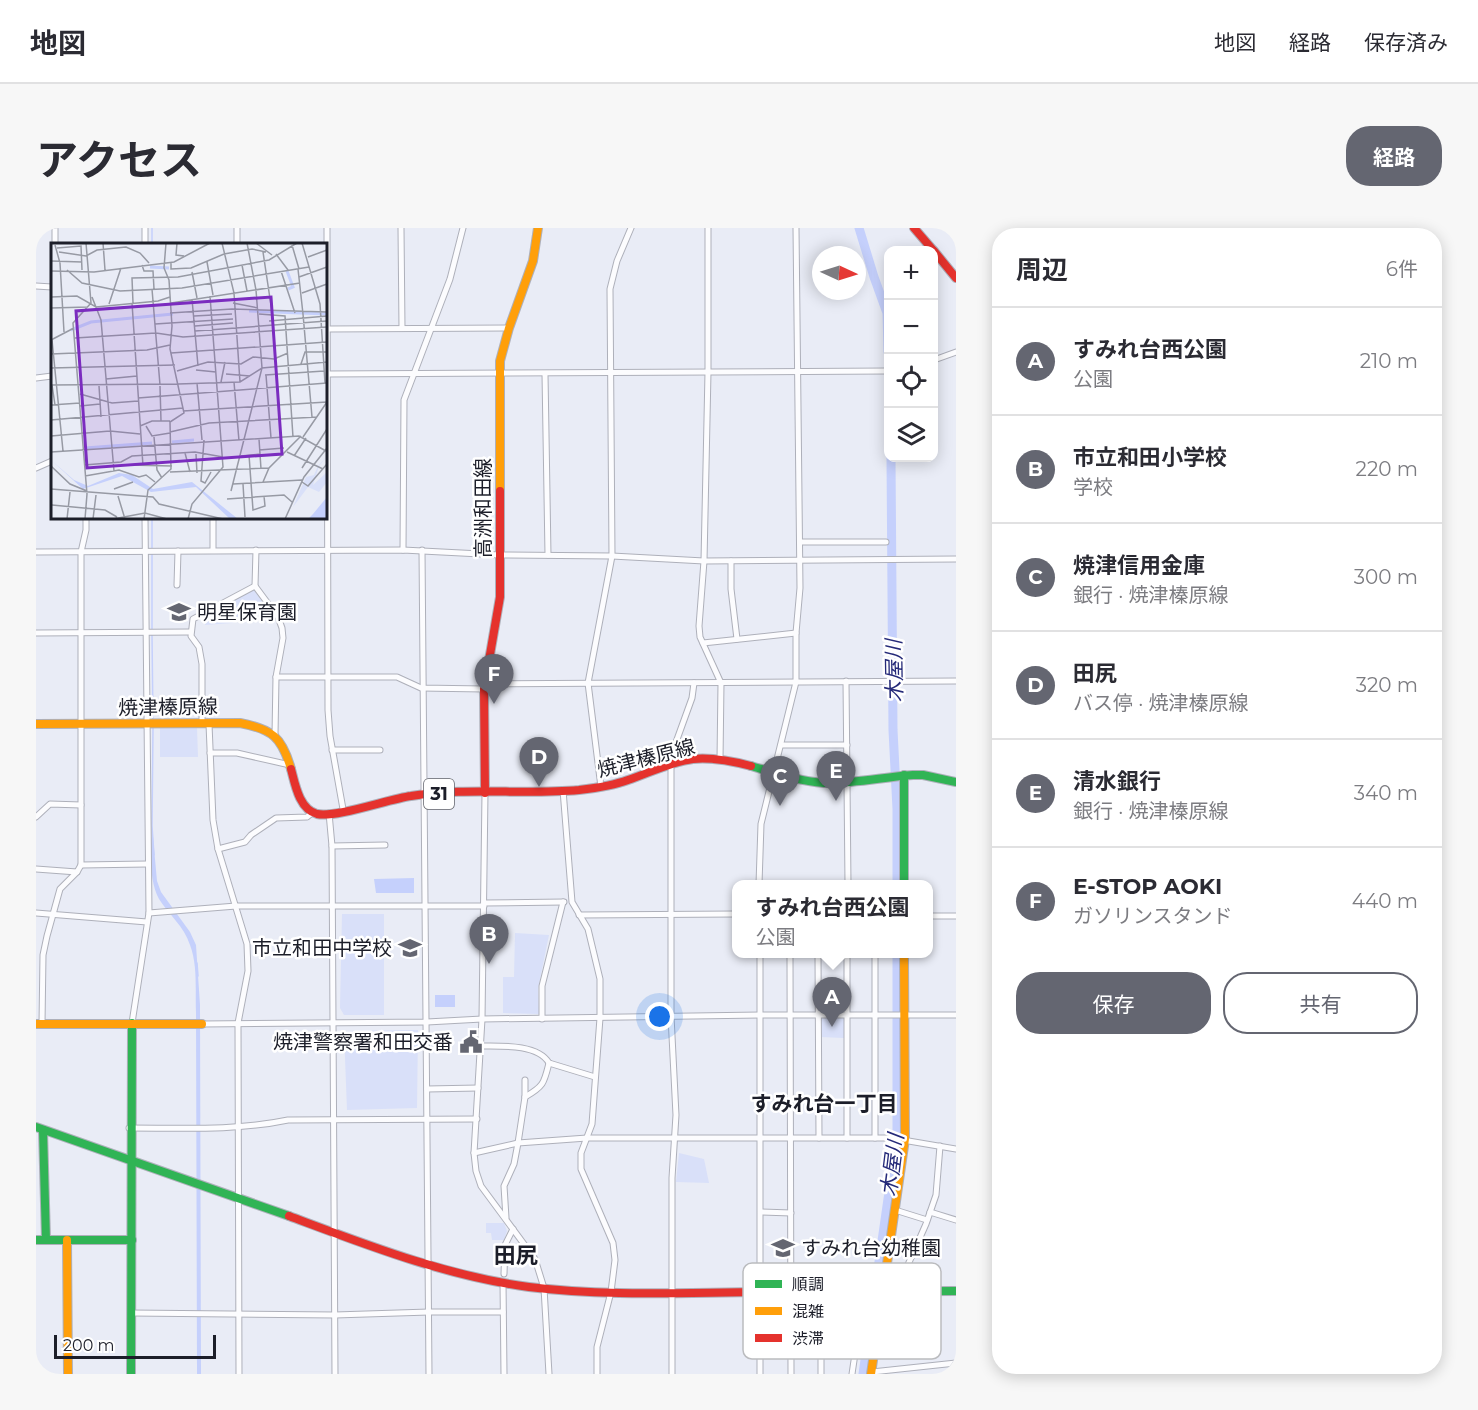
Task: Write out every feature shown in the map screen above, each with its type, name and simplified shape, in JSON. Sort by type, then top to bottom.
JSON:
[{"type":"street","points":[[55,228],[56,243]]},
{"type":"street","points":[[327,228],[327,329],[507,328]]},
{"type":"street","points":[[401,228],[402,328]]},
{"type":"street","points":[[403,550],[402,416],[404,400],[457,255],[463,228]]},
{"type":"street","name":"高洲和田線","points":[[485,793],[484,687],[500,597],[502,344],[529,273],[538,228]]},
{"type":"street","points":[[601,787],[588,683],[612,556],[610,289],[617,261],[631,228]]},
{"type":"street","points":[[708,228],[704,561],[699,626],[703,643],[721,683],[720,760]]},
{"type":"street","points":[[759,880],[761,824],[796,682],[800,542],[796,228]]},
{"type":"street","points":[[914,228],[929,246]]},
{"type":"street","points":[[938,257],[956,278]]},
{"type":"street","points":[[36,286],[51,287]]},
{"type":"street","points":[[938,358],[956,352]]},
{"type":"street","points":[[327,374],[884,371]]},
{"type":"street","points":[[545,374],[548,555]]},
{"type":"street","points":[[36,378],[51,376]]},
{"type":"street","points":[[36,468],[51,461]]},
{"type":"street","points":[[86,519],[81,552],[81,865],[60,889],[52,915],[39,986],[39,1024],[427,1022],[482,1019],[760,1015],[956,1015]]},
{"type":"street","points":[[131,1374],[132,1240],[129,1128],[132,1023],[148,913],[146,519]]},
{"type":"street","points":[[213,519],[213,550]]},
{"type":"street","points":[[327,519],[328,710],[332,750],[343,810]]},
{"type":"street","points":[[800,542],[886,542]]},
{"type":"street","points":[[177,585],[178,550]]},
{"type":"street","points":[[218,849],[245,842],[276,818],[308,817],[312,813],[304,806],[298,794],[287,753],[275,736],[276,677],[283,638],[282,628],[278,618],[255,586],[256,550]]},
{"type":"street","points":[[422,550],[429,1374]]},
{"type":"street","points":[[36,552],[422,550],[500,555],[612,556],[704,561],[956,559]]},
{"type":"street","points":[[731,561],[731,589],[737,639]]},
{"type":"street","points":[[239,1374],[238,1023],[249,955],[218,849],[213,820],[202,664],[199,647],[190,632],[193,619],[255,586]]},
{"type":"street","points":[[36,633],[190,632]]},
{"type":"street","points":[[703,643],[796,633]]},
{"type":"street","points":[[276,677],[397,677],[424,688],[588,683],[956,681]]},
{"type":"street","points":[[846,681],[848,880]]},
{"type":"street","points":[[672,1374],[672,1178],[676,1115],[671,1016],[669,766],[692,698],[694,683]]},
{"type":"street","name":"焼津榛原線","points":[[36,724],[240,723],[250,724],[275,736]]},
{"type":"street","points":[[782,745],[847,745]]},
{"type":"street","points":[[332,750],[380,750]]},
{"type":"street","points":[[210,753],[237,753],[290,765]]},
{"type":"street","name":"焼津榛原線","points":[[312,813],[329,813],[425,794],[601,787],[627,782],[693,759],[720,760],[775,771],[807,781],[827,783],[923,775],[956,782]]},
{"type":"street","points":[[902,776],[904,880]]},
{"type":"street","points":[[563,790],[572,902],[588,929],[600,979],[600,1018],[592,1124],[581,1153],[581,1169],[613,1243],[615,1260],[611,1292],[597,1347],[597,1374]]},
{"type":"street","points":[[485,793],[482,1019],[474,1153],[481,1186],[535,1260],[543,1288],[549,1374]]},
{"type":"street","points":[[36,817],[50,804],[81,805]]},
{"type":"street","points":[[329,813],[332,846],[334,1023],[335,1374]]},
{"type":"street","points":[[332,846],[385,845]]},
{"type":"street","points":[[81,865],[147,864]]},
{"type":"street","points":[[36,869],[77,872]]},
{"type":"street","points":[[148,913],[236,906],[572,902]]},
{"type":"street","points":[[542,1019],[542,986],[563,903]]},
{"type":"street","points":[[36,913],[147,922]]},
{"type":"street","points":[[579,915],[732,914]]},
{"type":"street","points":[[933,916],[956,916]]},
{"type":"street","points":[[760,958],[760,1263]]},
{"type":"street","points":[[790,958],[790,1263]]},
{"type":"street","points":[[818,958],[819,1138]]},
{"type":"street","points":[[847,958],[847,1138]]},
{"type":"street","points":[[875,958],[875,1138]]},
{"type":"street","points":[[887,1263],[905,1139],[904,958]]},
{"type":"street","points":[[481,1046],[518,1047],[545,1056],[549,1063],[546,1077],[540,1089],[525,1097]]},
{"type":"street","points":[[549,1063],[596,1077]]},
{"type":"street","points":[[507,1219],[504,1186],[512,1169],[518,1143],[525,1097],[525,1080]]},
{"type":"street","points":[[428,1089],[478,1088]]},
{"type":"street","points":[[129,1128],[239,1127],[288,1120],[477,1119]]},
{"type":"street","points":[[132,1240],[41,1240],[40,1129],[335,1233],[428,1264],[474,1276],[504,1278],[543,1288],[611,1292],[743,1292]]},
{"type":"street","points":[[474,1153],[518,1143],[587,1138],[891,1138],[956,1149]]},
{"type":"street","points":[[908,1263],[936,1195],[940,1146]]},
{"type":"street","points":[[895,1210],[927,1220]]},
{"type":"street","points":[[761,1212],[791,1213]]},
{"type":"street","points":[[930,1212],[956,1220]]},
{"type":"street","points":[[504,1374],[505,1245],[513,1228]]},
{"type":"street","points":[[67,1240],[68,1374]]},
{"type":"street","points":[[941,1292],[956,1291]]},
{"type":"street","points":[[131,1313],[335,1315],[503,1312]]},
{"type":"street","points":[[852,1374],[854,1359]]},
{"type":"street","points":[[872,1373],[956,1364]]},
{"type":"shaded area","points":[[254,590],[267,609],[232,623],[205,625],[205,616]]},
{"type":"shaded area","points":[[160,728],[197,728],[198,757],[160,757]]},
{"type":"shaded area","points":[[342,914],[384,914],[384,1015],[344,1015],[340,1008]]},
{"type":"shaded area","points":[[515,933],[549,935],[538,989],[539,1014],[503,1013],[503,977],[514,977]]},
{"type":"shaded area","points":[[820,1017],[845,1017],[844,1038],[820,1037]]},
{"type":"shaded area","points":[[418,1030],[417,1108],[347,1110],[344,1031]]},
{"type":"shaded area","points":[[679,1153],[704,1159],[709,1183],[676,1182]]},
{"type":"shaded area","points":[[486,1223],[504,1223],[507,1231],[504,1240],[492,1240],[491,1233],[486,1233]]},
{"type":"water","points":[[152,826],[157,881],[161,892],[190,932],[196,945],[200,1005],[201,1374],[197,1374],[195,970],[193,953],[187,938],[159,899],[153,882]]},
{"type":"water","points":[[414,878],[414,893],[376,893],[374,879]]},
{"type":"water","points":[[435,995],[455,995],[455,1007],[435,1007]]},
{"type":"waterway","points":[[152,228],[152,243]]},
{"type":"waterway","name":"木屋川","points":[[859,228],[884,305]]},
{"type":"waterway","name":"木屋川","points":[[891,462],[893,730],[897,809],[897,880]]},
{"type":"waterway","points":[[152,519],[152,550]]},
{"type":"waterway","points":[[152,554],[152,631]]},
{"type":"waterway","points":[[152,635],[153,721]]},
{"type":"waterway","points":[[153,728],[154,855]]},
{"type":"waterway","name":"木屋川","points":[[879,1263],[897,1136],[897,958]]},
{"type":"waterway","points":[[197,963],[198,976]]},
{"type":"waterway","name":"木屋川","points":[[863,1374],[865,1359]]},
{"type":"traffic: fast","points":[[751,766],[796,779],[824,783],[913,775],[956,782]]},
{"type":"traffic: fast","points":[[904,775],[904,880]]},
{"type":"traffic: fast","points":[[131,1374],[132,1023]]},
{"type":"traffic: fast","points":[[36,1127],[289,1216]]},
{"type":"traffic: fast","points":[[43,1130],[46,1240]]},
{"type":"traffic: fast","points":[[36,1240],[132,1240]]},
{"type":"traffic: fast","points":[[941,1291],[956,1291]]},
{"type":"traffic: slow","points":[[500,491],[500,361],[533,261],[538,228]]},
{"type":"traffic: slow","points":[[36,724],[240,723],[260,728],[274,736],[284,749],[291,769]]},
{"type":"traffic: slow","points":[[887,1263],[905,1139],[904,958]]},
{"type":"traffic: slow","points":[[36,1024],[202,1024]]},
{"type":"traffic: slow","points":[[67,1240],[68,1374]]},
{"type":"traffic: slow","points":[[871,1374],[873,1359]]},
{"type":"traffic: jam","points":[[914,228],[930,246]]},
{"type":"traffic: jam","points":[[938,256],[956,278]]},
{"type":"traffic: jam","points":[[485,793],[484,689],[500,597],[500,491]]},
{"type":"traffic: jam","points":[[291,769],[302,802],[311,811],[326,814],[432,793],[598,788],[684,760],[722,760],[751,766]]},
{"type":"traffic: jam","points":[[289,1216],[437,1267],[498,1282],[589,1292],[743,1292]]},
{"type":"place","name":"明星保育園","points":[[179,612]]},
{"type":"place","name":"E-STOP AOKI","points":[[494,704]]},
{"type":"place","name":"田尻","points":[[539,787]]},
{"type":"place","name":"清水銀行","points":[[836,801]]},
{"type":"place","name":"焼津信用金庫","points":[[780,806]]},
{"type":"place","name":"市立和田中学校","points":[[410,948]]},
{"type":"place","name":"市立和田小学校","points":[[489,964]]},
{"type":"place","name":"すみれ台西公園","points":[[832,1027]]},
{"type":"place","name":"焼津警察署和田交番","points":[[471,1042]]},
{"type":"place","name":"すみれ台幼稚園","points":[[783,1248]]},
{"type":"district","name":"すみれ台一丁目","points":[[824,1103]]},
{"type":"district","name":"田尻","points":[[516,1255]]}]
